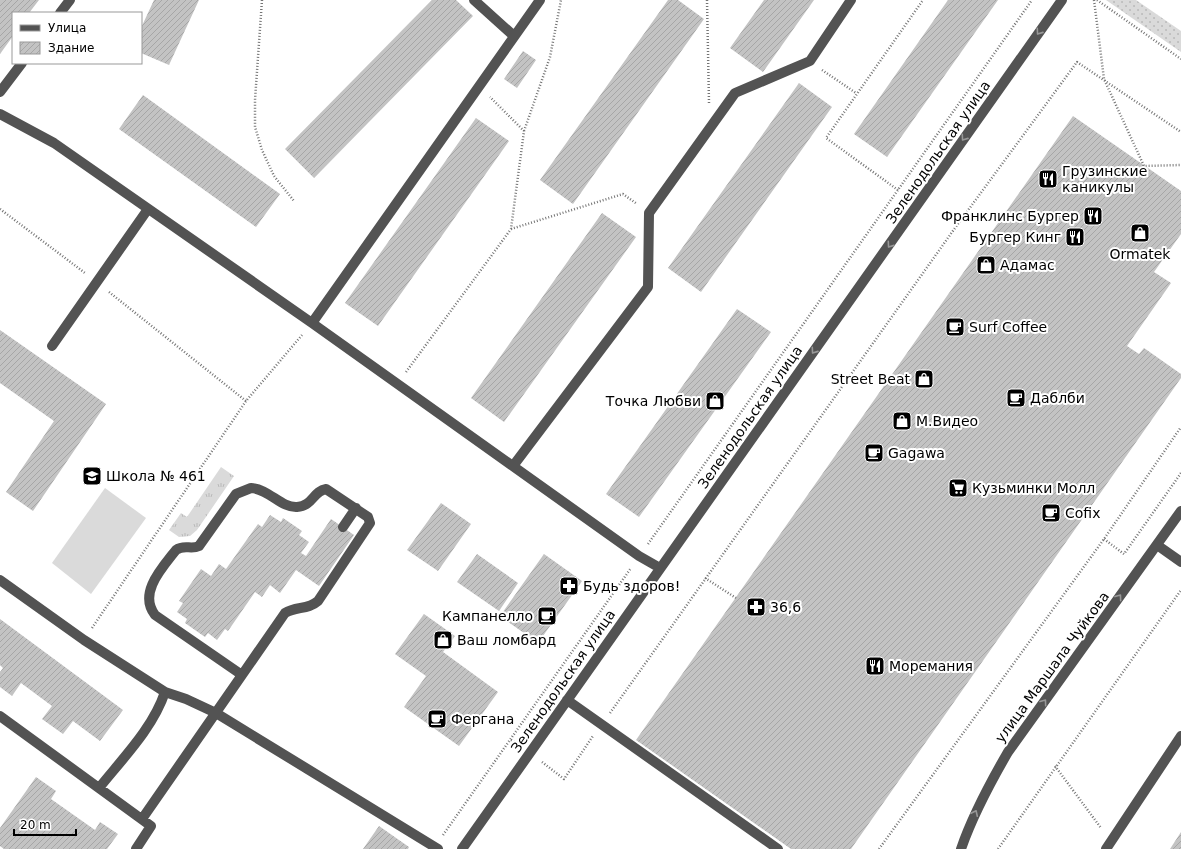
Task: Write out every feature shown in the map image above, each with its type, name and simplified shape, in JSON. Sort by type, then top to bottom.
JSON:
[{"type":"street","points":[[61,12],[70,0]]},
{"type":"street","points":[[474,0],[514,36]]},
{"type":"street","points":[[312,323],[540,0]]},
{"type":"street","points":[[513,466],[648,287],[649,213],[735,93],[810,61],[851,0]]},
{"type":"street","name":"Зеленодольская улица","points":[[462,849],[1062,0]]},
{"type":"street","points":[[0,92],[21,64]]},
{"type":"street","points":[[0,114],[54,143],[312,323],[640,556],[660,568]]},
{"type":"street","points":[[52,346],[148,209]]},
{"type":"street","points":[[142,819],[216,713],[285,613],[295,608],[308,607],[318,601],[368,528],[370,523],[368,517],[326,489],[320,490],[307,504],[295,507],[282,502],[261,489],[245,489],[236,494],[199,546],[193,548],[182,547],[176,550],[150,587],[148,598],[150,607],[155,615],[242,675]]},
{"type":"street","points":[[343,527],[356,508]]},
{"type":"street","name":"улица Маршала Чуйкова","points":[[961,849],[969,825],[986,790],[1008,752],[1181,511]]},
{"type":"street","points":[[1157,545],[1181,562]]},
{"type":"street","points":[[0,580],[84,640],[165,692],[186,699],[216,713],[436,848]]},
{"type":"street","points":[[99,788],[146,728],[161,704],[165,692]]},
{"type":"street","points":[[567,700],[778,849]]},
{"type":"street","points":[[0,716],[151,826],[136,849]]},
{"type":"street","points":[[1108,845],[1181,736]]},
{"type":"path","points":[[262,0],[255,100],[255,127],[262,150],[274,176],[294,201]]},
{"type":"path","points":[[398,384],[512,229],[524,131],[550,57],[561,1],[565,0]]},
{"type":"path","points":[[707,0],[709,129]]},
{"type":"path","points":[[898,190],[826,138],[856,93],[923,0]]},
{"type":"path","points":[[436,848],[1032,0]]},
{"type":"path","points":[[1094,0],[1104,79],[1144,166],[1181,165]]},
{"type":"path","points":[[1097,0],[1181,59]]},
{"type":"path","points":[[810,61],[856,93]]},
{"type":"path","points":[[564,779],[705,578],[955,228],[1077,62],[1181,132]]},
{"type":"path","points":[[479,86],[524,131]]},
{"type":"path","points":[[512,229],[623,194],[649,213]]},
{"type":"path","points":[[0,209],[97,282],[246,402]]},
{"type":"path","points":[[84,640],[246,402],[312,323]]},
{"type":"path","points":[[879,849],[1104,539],[1181,427]]},
{"type":"path","points":[[1104,539],[1124,554],[1181,473]]},
{"type":"path","points":[[705,578],[736,598]]},
{"type":"path","points":[[998,849],[1055,766],[1181,590]]},
{"type":"path","points":[[1055,766],[1108,845]]},
{"type":"green space","points":[[1106,0],[1136,0],[1181,31],[1181,52]]},
{"type":"green space","points":[[221,467],[234,476],[197,530],[190,536],[179,537],[169,530],[181,513],[187,517]]},
{"type":"green space","points":[[105,488],[146,518],[91,594],[52,563]]},
{"type":"building","points":[[0,0],[39,0],[30,12],[12,12],[12,37],[0,54]]},
{"type":"building","points":[[154,0],[199,0],[169,65],[142,53],[142,26]]},
{"type":"building","points":[[432,0],[456,0],[473,16],[314,178],[285,149]]},
{"type":"building","points":[[668,0],[678,0],[704,19],[573,204],[540,180]]},
{"type":"building","points":[[764,0],[814,0],[763,72],[730,48]]},
{"type":"building","points":[[948,0],[998,0],[887,157],[854,134]]},
{"type":"building","points":[[523,51],[536,60],[517,88],[504,79]]},
{"type":"building","points":[[799,83],[832,107],[701,292],[668,268]]},
{"type":"building","points":[[143,95],[280,194],[256,227],[119,129]]},
{"type":"building","name":"Кузьминки Молл","points":[[1073,116],[1181,191],[1181,234],[1154,272],[1171,283],[1127,346],[1139,354],[1144,348],[1181,374],[1181,378],[851,849],[791,849],[636,740]]},
{"type":"building","points":[[476,118],[509,141],[378,326],[345,303]]},
{"type":"building","points":[[602,213],[636,237],[504,422],[471,398]]},
{"type":"building","points":[[737,309],[771,332],[639,517],[606,494]]},
{"type":"building","points":[[0,330],[106,404],[33,511],[6,492],[54,421],[0,383]]},
{"type":"building","points":[[441,503],[471,524],[438,571],[407,550]]},
{"type":"building","points":[[270,515],[281,522],[283,518],[302,531],[299,535],[309,542],[301,553],[306,556],[331,519],[354,535],[319,586],[296,570],[280,593],[270,585],[262,597],[255,592],[228,631],[225,629],[217,640],[208,633],[205,637],[185,623],[187,619],[177,612],[183,603],[179,601],[201,569],[211,576],[219,564],[226,569],[258,524],[262,527]]},
{"type":"building","points":[[477,554],[518,583],[499,611],[457,582]]},
{"type":"building","points":[[544,554],[582,581],[538,643],[500,616]]},
{"type":"building","points":[[424,614],[455,636],[443,652],[498,692],[459,746],[404,707],[426,676],[395,654]]},
{"type":"building","points":[[0,619],[123,710],[100,741],[73,721],[63,734],[42,719],[52,706],[21,683],[12,696],[0,687],[0,672],[3,668],[0,665]]},
{"type":"building","points":[[36,777],[56,791],[51,799],[95,830],[100,822],[118,834],[107,849],[4,849],[0,846],[0,828]]},
{"type":"building","points":[[379,826],[409,847],[408,849],[363,849]]},
{"type":"building","points":[[1181,832],[1181,849],[1170,849]]},
{"type":"place","name":"Грузинские каникулы","points":[[1048,179]]},
{"type":"place","name":"Франклинс Бургер","points":[[1093,216]]},
{"type":"place","name":"Ormatek","points":[[1140,233]]},
{"type":"place","name":"Бургер Кинг","points":[[1075,237]]},
{"type":"place","name":"Адамас","points":[[986,265]]},
{"type":"place","name":"Surf Coffee","points":[[955,327]]},
{"type":"place","name":"Street Beat","points":[[924,379]]},
{"type":"place","name":"Даблби","points":[[1016,398]]},
{"type":"place","name":"Точка Любви","points":[[715,401]]},
{"type":"place","name":"М.Видео","points":[[902,421]]},
{"type":"place","name":"Gagawa","points":[[874,453]]},
{"type":"place","name":"Школа № 461","points":[[92,476]]},
{"type":"place","name":"Кузьминки Молл","points":[[958,488]]},
{"type":"place","name":"Cofix","points":[[1051,513]]},
{"type":"place","name":"Будь здоров!","points":[[569,586]]},
{"type":"place","name":"36,6","points":[[756,607]]},
{"type":"place","name":"Кампанелло","points":[[547,616]]},
{"type":"place","name":"Ваш ломбард","points":[[443,640]]},
{"type":"place","name":"Моремания","points":[[875,666]]},
{"type":"place","name":"Фергана","points":[[437,719]]}]
